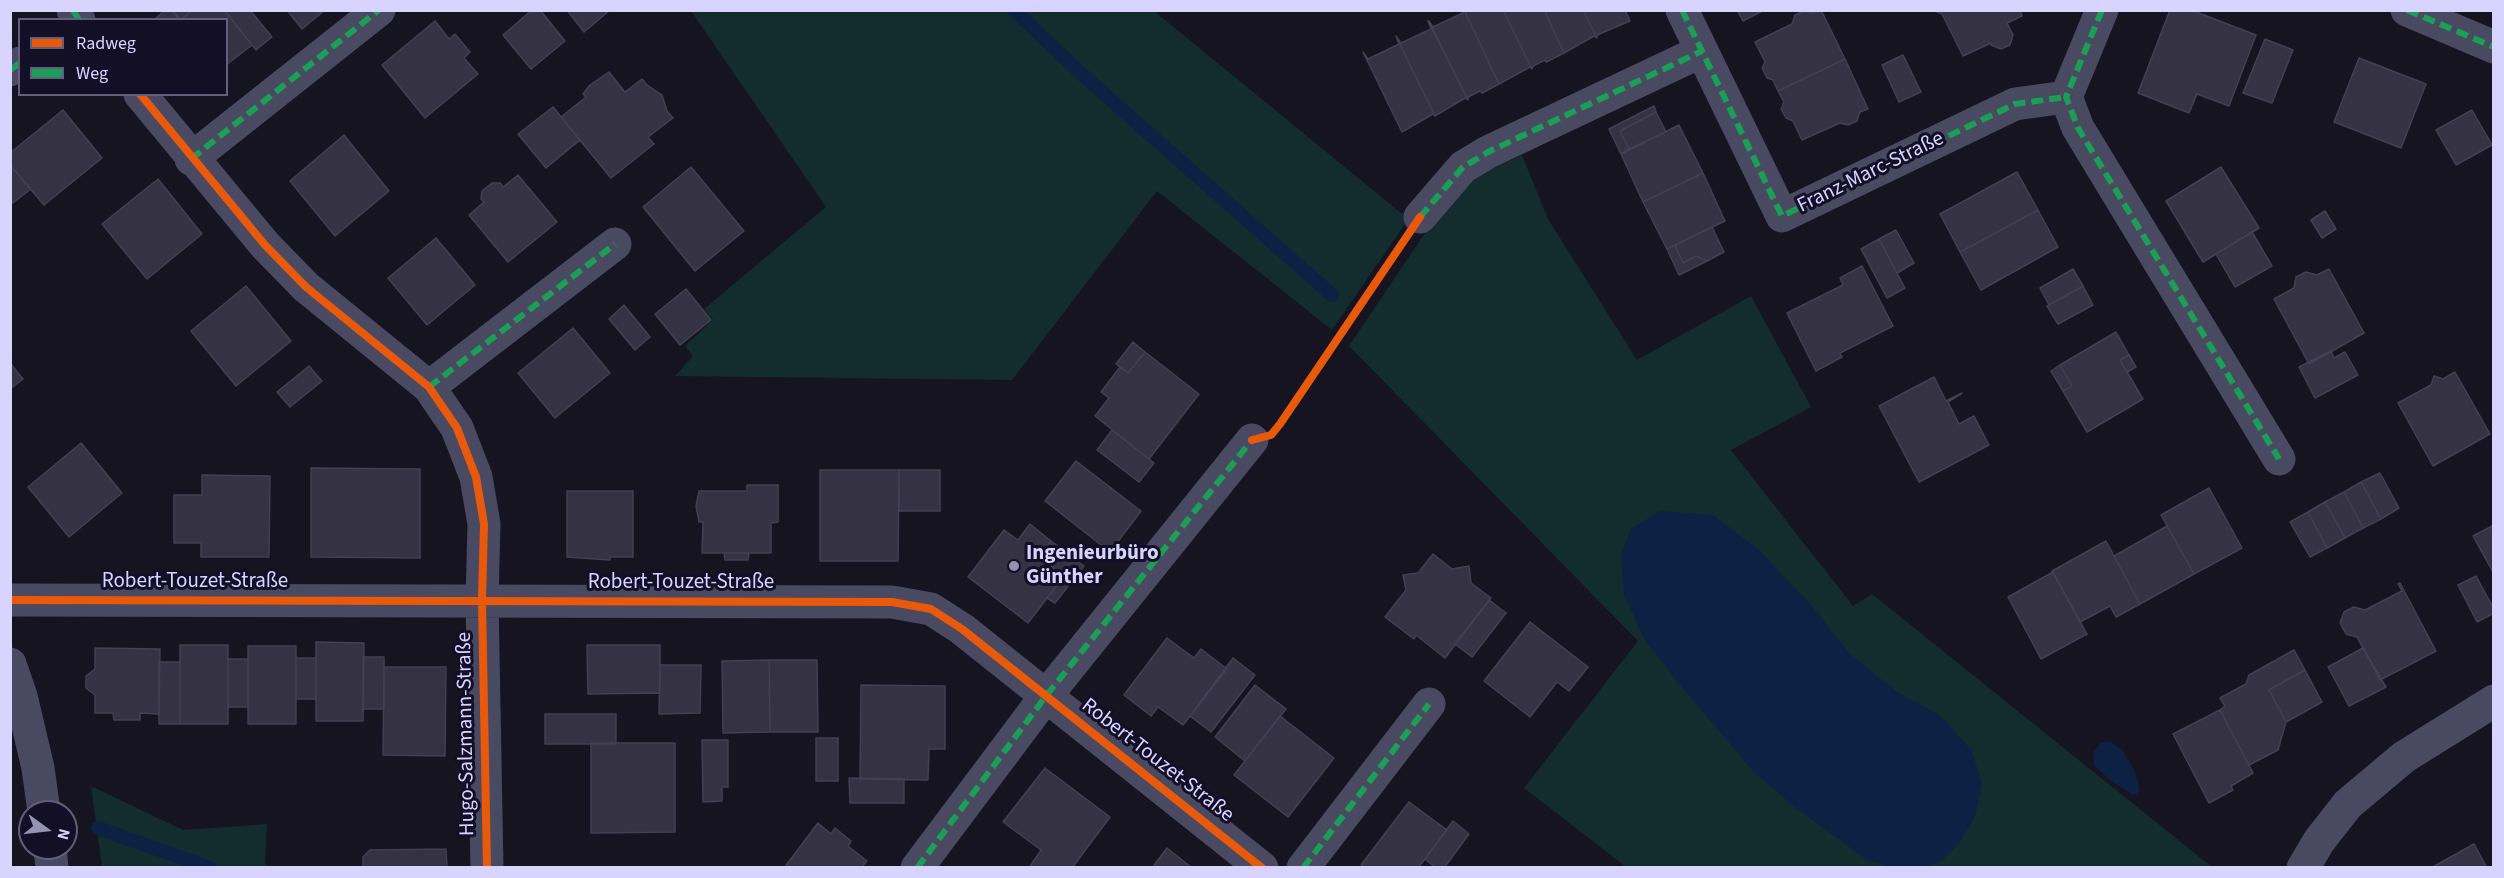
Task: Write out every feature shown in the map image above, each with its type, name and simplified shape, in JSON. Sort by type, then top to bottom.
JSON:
[{"type":"street","points":[[191,159],[379,10]]},
{"type":"street","name":"Franz-Marc-Straße","points":[[1682,10],[1782,216],[2015,104],[2066,97]]},
{"type":"street","points":[[2102,10],[2066,97],[2078,128],[2280,459]]},
{"type":"street","points":[[2407,10],[2493,46]]},
{"type":"street","points":[[1420,217],[1463,167],[1702,51]]},
{"type":"street","name":"Hugo-Salzmann-Straße","points":[[142,96],[191,159],[265,245],[306,287],[429,387],[457,428],[476,477],[484,524],[482,600],[487,867]]},
{"type":"street","points":[[429,387],[615,244]]},
{"type":"street","points":[[917,867],[1046,696],[1252,440]]},
{"type":"street","name":"Robert-Touzet-Straße","points":[[10,600],[892,602],[931,609],[962,629],[1262,867]]},
{"type":"street","points":[[10,664],[21,696],[43,800]]},
{"type":"street","points":[[2303,867],[2319,841],[2348,804],[2404,757],[2493,701]]},
{"type":"street","points":[[1303,867],[1429,705]]},
{"type":"green space","points":[[691,11],[1154,11],[1401,213],[1411,215],[1332,330],[1157,191],[1012,380],[675,376],[693,356],[685,346],[713,320],[704,309],[826,207]]},
{"type":"green space","points":[[1522,155],[1548,219],[1637,360],[1751,296],[1811,407],[1731,450],[1853,606],[1872,594],[2212,867],[1626,867],[1524,788],[1638,641],[1349,346],[1431,224],[1480,174]]},
{"type":"green space","points":[[91,786],[183,830],[267,824],[265,864],[269,867],[102,867]]},
{"type":"water","points":[[1660,511],[1713,515],[1758,549],[1812,606],[1849,653],[1897,692],[1941,716],[1972,751],[1982,785],[1975,816],[1958,845],[1939,863],[1922,867],[1893,868],[1867,860],[1792,805],[1754,772],[1680,685],[1645,640],[1624,595],[1621,555],[1631,529]]},
{"type":"water","points":[[2110,741],[2123,751],[2134,769],[2140,790],[2137,794],[2133,795],[2110,780],[2094,765],[2093,752],[2101,743]]},
{"type":"building","points":[[165,10],[172,10],[178,18],[156,18]]},
{"type":"building","points":[[172,10],[192,10],[183,18],[179,18]]},
{"type":"building","points":[[192,10],[224,10],[252,45],[228,63],[228,18],[183,18]]},
{"type":"building","points":[[224,10],[250,10],[272,37],[256,50]]},
{"type":"building","points":[[287,10],[325,10],[302,29]]},
{"type":"building","points":[[532,10],[540,10],[565,41],[531,69],[503,35]]},
{"type":"building","points":[[567,10],[610,10],[584,32]]},
{"type":"building","points":[[1462,10],[1499,84],[1468,97],[1468,100],[1429,21],[1433,27],[1463,13]]},
{"type":"building","points":[[1464,10],[1503,10],[1532,69],[1530,67],[1499,84]]},
{"type":"building","points":[[1503,10],[1544,10],[1564,53],[1533,66],[1532,69]]},
{"type":"building","points":[[1544,10],[1583,10],[1597,38],[1594,36],[1564,53]]},
{"type":"building","points":[[1583,10],[1625,10],[1630,21],[1597,35],[1597,38]]},
{"type":"building","points":[[1737,10],[1764,10],[1743,21]]},
{"type":"building","points":[[1821,10],[1845,59],[1778,91],[1773,80],[1767,78],[1762,68],[1765,62],[1755,42],[1792,24],[1795,15],[1804,11],[1813,13]]},
{"type":"building","points":[[1933,10],[2020,10],[2022,16],[2007,23],[2013,35],[2010,45],[2001,49],[1991,43],[1963,56],[1942,14]]},
{"type":"building","points":[[2170,10],[2191,10],[2256,35],[2229,106],[2197,94],[2189,113],[2138,93]]},
{"type":"building","points":[[435,21],[449,39],[455,34],[470,52],[464,58],[478,74],[425,118],[382,65]]},
{"type":"building","points":[[1428,21],[1468,100],[1465,98],[1435,116],[1396,36],[1401,43],[1431,29]]},
{"type":"building","points":[[1396,36],[1435,116],[1433,114],[1402,132],[1363,52],[1368,59],[1399,44]]},
{"type":"building","points":[[2265,39],[2293,50],[2272,103],[2243,93]]},
{"type":"building","points":[[1903,55],[1921,92],[1899,102],[1882,65]]},
{"type":"building","points":[[2359,58],[2426,84],[2401,148],[2334,122]]},
{"type":"building","points":[[1845,59],[1868,109],[1860,112],[1857,121],[1848,125],[1840,123],[1802,140],[1793,121],[1786,118],[1781,109],[1784,102],[1778,91]]},
{"type":"building","points":[[609,72],[625,92],[642,79],[662,95],[667,111],[673,118],[648,137],[654,144],[611,178],[561,117],[586,97],[583,94],[590,85]]},
{"type":"building","points":[[1654,106],[1656,112],[1620,131],[1629,149],[1621,154],[1609,129]]},
{"type":"building","points":[[553,107],[580,140],[546,168],[518,134]]},
{"type":"building","points":[[63,110],[102,158],[44,205],[10,165],[10,153]]},
{"type":"building","points":[[2472,110],[2492,145],[2456,165],[2436,130]]},
{"type":"building","points":[[1656,112],[1666,132],[1629,149],[1620,131]]},
{"type":"building","points":[[1679,125],[1703,173],[1643,202],[1621,154]]},
{"type":"building","points":[[344,135],[389,191],[335,236],[290,181]]},
{"type":"building","points":[[10,165],[31,189],[10,205]]},
{"type":"building","points":[[691,167],[744,231],[695,271],[643,207]]},
{"type":"building","points":[[2221,167],[2259,228],[2203,262],[2166,201]]},
{"type":"building","points":[[2017,172],[2038,210],[1960,252],[1940,214]]},
{"type":"building","points":[[1703,173],[1725,221],[1667,249],[1643,202]]},
{"type":"building","points":[[518,175],[557,222],[508,262],[469,215],[484,202],[481,199],[482,191],[492,183],[500,183],[503,187]]},
{"type":"building","points":[[158,179],[202,234],[147,279],[102,224]]},
{"type":"building","points":[[2038,210],[2058,247],[1981,290],[1960,252]]},
{"type":"building","points":[[2325,211],[2336,229],[2322,238],[2311,220]]},
{"type":"building","points":[[1712,227],[1724,252],[1707,261],[1696,256],[1683,263],[1675,245]]},
{"type":"building","points":[[1896,230],[1914,263],[1897,273],[1879,239]]},
{"type":"building","points":[[2252,232],[2272,266],[2235,287],[2216,254]]},
{"type":"building","points":[[436,238],[475,285],[427,325],[388,278]]},
{"type":"building","points":[[1879,239],[1905,288],[1887,298],[1861,249]]},
{"type":"building","points":[[1675,245],[1683,263],[1696,256],[1707,261],[1679,275],[1667,249]]},
{"type":"building","points":[[1862,266],[1893,326],[1840,353],[1842,357],[1816,371],[1787,313],[1843,285],[1840,278]]},
{"type":"building","points":[[2073,269],[2083,286],[2049,305],[2040,288]]},
{"type":"building","points":[[2329,269],[2364,333],[2309,364],[2274,299],[2294,288],[2296,277],[2306,272],[2317,275]]},
{"type":"building","points":[[246,286],[291,341],[236,386],[191,331]]},
{"type":"building","points":[[2083,286],[2093,305],[2058,324],[2047,306]]},
{"type":"building","points":[[686,289],[711,320],[680,345],[655,314]]},
{"type":"building","points":[[624,305],[650,337],[635,350],[609,319]]},
{"type":"building","points":[[573,328],[610,373],[555,418],[518,373]]},
{"type":"building","points":[[2116,332],[2129,355],[2120,360],[2143,399],[2087,432],[2063,391],[2072,386],[2060,365]]},
{"type":"building","points":[[1133,342],[1145,352],[1128,373],[1116,364]]},
{"type":"building","points":[[2331,351],[2334,358],[2345,352],[2358,375],[2315,398],[2299,367]]},
{"type":"building","points":[[1145,352],[1199,394],[1149,459],[1095,416],[1109,398],[1101,392],[1120,367],[1128,373]]},
{"type":"building","points":[[2129,355],[2136,367],[2127,372],[2120,360]]},
{"type":"building","points":[[10,363],[23,379],[10,389]]},
{"type":"building","points":[[2060,365],[2072,386],[2063,391],[2051,371]]},
{"type":"building","points":[[309,366],[322,381],[290,407],[277,392]]},
{"type":"building","points":[[2455,372],[2490,434],[2433,466],[2398,403],[2431,385],[2434,376],[2443,379]]},
{"type":"building","points":[[1934,377],[1946,401],[1962,393],[1948,402],[1959,424],[1974,416],[1989,445],[1919,482],[1879,406]]},
{"type":"building","points":[[1112,430],[1154,463],[1139,482],[1097,450]]},
{"type":"building","points":[[81,443],[122,493],[69,537],[28,487]]},
{"type":"building","points":[[1076,461],[1141,511],[1110,552],[1045,501]]},
{"type":"building","points":[[311,468],[420,469],[420,558],[311,557]]},
{"type":"building","points":[[820,470],[899,470],[898,561],[820,561]]},
{"type":"building","points":[[899,470],[940,470],[940,511],[899,511]]},
{"type":"building","points":[[2380,473],[2399,508],[2381,519],[2361,482]]},
{"type":"building","points":[[202,475],[270,476],[269,557],[201,557],[201,543],[174,543],[174,495],[202,495]]},
{"type":"building","points":[[2361,482],[2381,519],[2363,528],[2344,492]]},
{"type":"building","points":[[747,485],[778,485],[778,522],[771,523],[771,553],[702,553],[703,522],[699,522],[696,506],[699,491],[747,491]]},
{"type":"building","points":[[2209,488],[2242,548],[2194,574],[2161,515]]},
{"type":"building","points":[[567,491],[633,491],[633,557],[610,557],[610,560],[567,557]]},
{"type":"building","points":[[2344,492],[2363,528],[2345,538],[2325,502]]},
{"type":"building","points":[[2325,502],[2345,538],[2327,548],[2308,512]]},
{"type":"building","points":[[2308,512],[2327,548],[2310,557],[2290,522]]},
{"type":"building","name":"Ingenieurbüro Günther","points":[[1030,524],[1051,541],[1039,557],[1064,576],[1028,623],[968,577],[1004,530],[1018,540]]},
{"type":"building","points":[[2494,525],[2494,574],[2473,536]]},
{"type":"building","points":[[2167,526],[2194,574],[2140,604],[2114,556]]},
{"type":"building","points":[[1051,541],[1084,566],[1055,603],[1047,598],[1064,576],[1039,557]]},
{"type":"building","points":[[2106,541],[2140,604],[2116,617],[2110,606],[2080,622],[2052,571]]},
{"type":"building","points":[[724,553],[749,553],[748,560],[725,560]]},
{"type":"building","points":[[1433,554],[1452,569],[1469,566],[1471,583],[1491,598],[1445,658],[1416,635],[1414,639],[1385,617],[1406,590],[1403,575],[1418,573]]},
{"type":"building","points":[[2053,572],[2087,634],[2041,659],[2008,597]]},
{"type":"building","points":[[2476,576],[2494,609],[2494,613],[2477,622],[2458,585]]},
{"type":"building","points":[[2400,583],[2436,651],[2380,680],[2357,637],[2346,634],[2340,623],[2344,612],[2354,607],[2365,610],[2402,591],[2398,584]]},
{"type":"building","points":[[1489,600],[1506,613],[1472,657],[1455,644]]},
{"type":"building","points":[[1530,622],[1588,667],[1569,691],[1557,682],[1530,717],[1484,681]]},
{"type":"building","points":[[1167,638],[1194,658],[1201,649],[1227,669],[1183,725],[1158,707],[1151,716],[1124,695]]},
{"type":"building","points":[[316,642],[364,643],[363,721],[316,721]]},
{"type":"building","points":[[180,645],[228,645],[228,724],[180,724]]},
{"type":"building","points":[[587,645],[660,645],[660,693],[588,694]]},
{"type":"building","points":[[248,646],[296,646],[296,724],[248,724]]},
{"type":"building","points":[[95,648],[160,649],[159,714],[140,713],[140,720],[114,720],[113,713],[95,713],[95,695],[86,688],[86,676],[95,669]]},
{"type":"building","points":[[2363,648],[2386,687],[2349,706],[2328,667]]},
{"type":"building","points":[[2294,650],[2305,670],[2269,690],[2286,722],[2278,750],[2249,765],[2220,710],[2225,706],[2220,698],[2246,684],[2249,675]]},
{"type":"building","points":[[363,657],[384,657],[384,709],[363,709]]},
{"type":"building","points":[[296,658],[316,658],[316,699],[296,699]]},
{"type":"building","points":[[1233,658],[1255,675],[1211,732],[1190,716]]},
{"type":"building","points":[[228,659],[248,659],[248,707],[228,707]]},
{"type":"building","points":[[769,660],[817,660],[818,732],[770,732]]},
{"type":"building","points":[[769,660],[770,732],[723,733],[722,661]]},
{"type":"building","points":[[159,662],[180,662],[180,724],[159,724]]},
{"type":"building","points":[[660,665],[701,665],[700,713],[659,714]]},
{"type":"building","points":[[384,667],[446,667],[445,756],[383,755]]},
{"type":"building","points":[[2305,670],[2322,702],[2286,722],[2269,690]]},
{"type":"building","points":[[861,685],[945,686],[945,749],[929,749],[928,780],[860,779]]},
{"type":"building","points":[[1255,685],[1286,709],[1245,761],[1215,737]]},
{"type":"building","points":[[2220,710],[2253,773],[2231,786],[2233,790],[2209,803],[2173,734]]},
{"type":"building","points":[[545,714],[616,714],[616,744],[545,744]]},
{"type":"building","points":[[1280,716],[1334,758],[1288,817],[1234,775]]},
{"type":"building","points":[[816,738],[838,738],[838,781],[816,781]]},
{"type":"building","points":[[702,740],[728,740],[728,787],[722,787],[722,801],[703,802]]},
{"type":"building","points":[[591,743],[675,743],[675,832],[591,833]]},
{"type":"building","points":[[1045,768],[1110,817],[1072,868],[1029,868],[1041,850],[1003,822]]},
{"type":"building","points":[[849,778],[904,779],[904,803],[850,803]]},
{"type":"building","points":[[1409,802],[1447,830],[1418,868],[1365,868],[1361,865]]},
{"type":"building","points":[[1453,821],[1469,834],[1444,868],[1436,868],[1425,859]]},
{"type":"building","points":[[818,823],[831,834],[835,828],[851,841],[848,846],[867,861],[861,868],[784,868]]},
{"type":"building","points":[[2474,844],[2487,868],[2431,868]]},
{"type":"building","points":[[1167,848],[1192,868],[1152,868]]},
{"type":"building","points":[[446,849],[447,868],[363,868],[363,857],[370,850]]},
{"type":"waterway","points":[[1014,10],[1085,77],[1332,295]]},
{"type":"waterway","points":[[98,828],[210,868]]},
{"type":"marked path","points":[[73,10],[78,18]]},
{"type":"marked path","points":[[191,159],[379,10]]},
{"type":"marked path","points":[[1682,10],[1782,216],[2015,104],[2066,97]]},
{"type":"marked path","points":[[2102,10],[2066,97],[2078,128],[2279,459]]},
{"type":"marked path","points":[[2407,10],[2494,47]]},
{"type":"marked path","points":[[1420,217],[1463,167],[1488,152],[1702,51]]},
{"type":"marked path","points":[[10,70],[18,64]]},
{"type":"marked path","points":[[429,387],[615,244]]},
{"type":"marked path","points":[[917,868],[1046,696],[1252,440]]},
{"type":"marked path","points":[[1303,868],[1429,704]]},
{"type":"cycle path","points":[[142,96],[265,245],[306,287],[429,387],[457,428],[476,477],[484,524],[482,600],[487,868]]},
{"type":"cycle path","points":[[1252,440],[1271,435],[1280,424],[1420,217]]},
{"type":"cycle path","points":[[10,600],[892,602],[931,609],[962,629],[1262,868]]},
{"type":"place","name":"Ingenieurbüro Günther","points":[[1014,566]]}]
